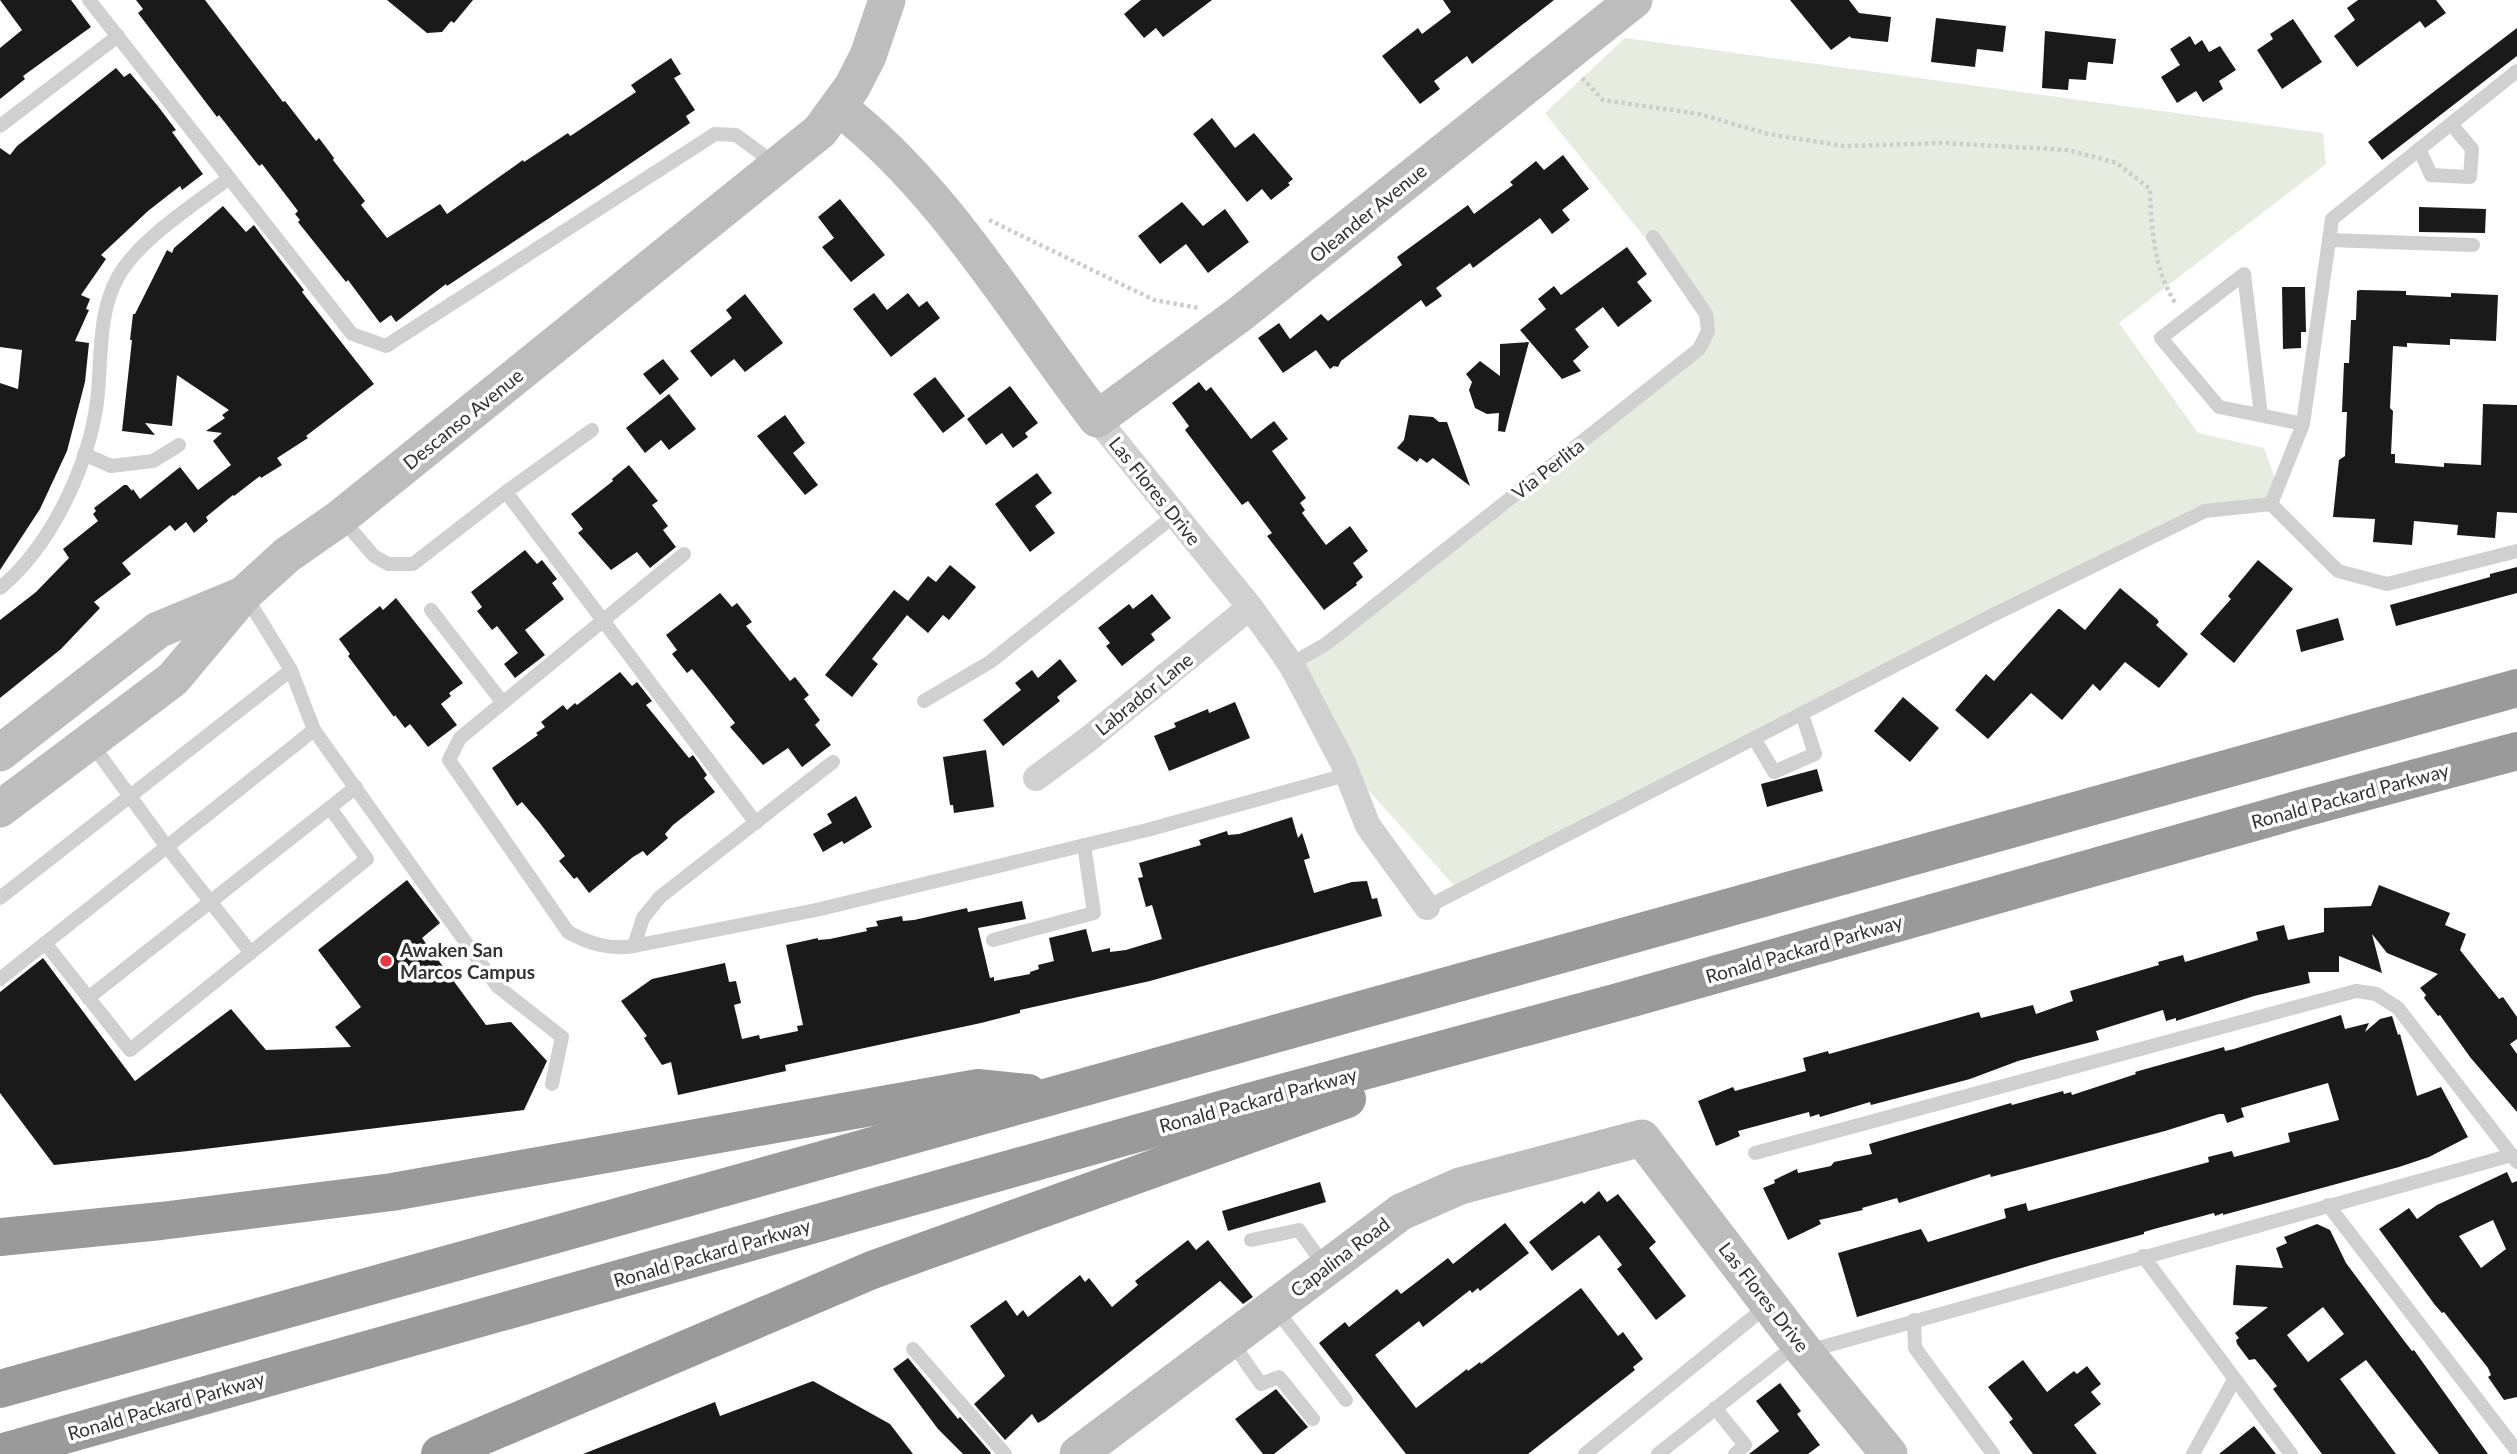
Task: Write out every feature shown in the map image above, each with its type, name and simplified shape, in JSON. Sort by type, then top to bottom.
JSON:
[{"type":"highway","points":[[0,1389],[2229,766],[2517,688]]},
{"type":"highway","name":"Ronald Packard Parkway","points":[[0,1453],[1206,1114],[1618,1003],[2300,809],[2517,751]]},
{"type":"highway","points":[[440,1454],[872,1270],[1618,1003]]},
{"type":"highway","points":[[0,1237],[161,1221],[392,1192],[978,1088],[1058,1095]]},
{"type":"street","name":"Descanso Avenue","points":[[0,809],[173,679],[244,594],[287,555],[341,517],[820,131],[852,87],[868,56],[887,0]]},
{"type":"street","name":"Oleander Avenue","points":[[1097,419],[1240,314],[1634,0]]},
{"type":"street","name":"Las Flores Drive","points":[[838,107],[861,124],[894,156],[927,194],[986,267],[1097,419],[1250,607],[1291,664],[1342,763],[1368,826],[1427,907]]},
{"type":"street","points":[[0,753],[158,630],[244,594]]},
{"type":"street","name":"Labrador Lane","points":[[1036,778],[1086,741],[1250,607]]},
{"type":"street","name":"Las Flores Drive","points":[[1642,1138],[1802,1347],[1889,1454]]},
{"type":"street","name":"Capalina Road","points":[[1078,1454],[1401,1212],[1460,1186],[1642,1138]]},
{"type":"lane","points":[[89,0],[352,334],[386,346],[715,134],[736,135],[778,167]]},
{"type":"lane","points":[[0,126],[118,36]]},
{"type":"lane","points":[[2271,504],[2303,424],[2332,219],[2517,71]]},
{"type":"lane","points":[[2419,149],[2431,175],[2470,177],[2472,149],[2451,124]]},
{"type":"lane","points":[[0,588],[37,548],[70,491],[84,454],[97,405],[105,311],[118,276],[148,240],[229,178]]},
{"type":"lane","name":"Via Perlita","points":[[1291,664],[1326,644],[1699,349],[1708,331],[1706,314],[1653,237]]},
{"type":"lane","points":[[2329,240],[2473,245]]},
{"type":"lane","points":[[2261,415],[2244,274],[2161,338],[2219,407],[2303,424]]},
{"type":"lane","points":[[341,517],[374,556],[388,564],[413,564],[592,430]]},
{"type":"lane","points":[[84,454],[111,466],[153,461],[179,445]]},
{"type":"lane","points":[[506,492],[756,823]]},
{"type":"lane","points":[[2271,504],[2338,571],[2387,584],[2517,551]]},
{"type":"lane","points":[[1427,907],[1989,617],[2205,511],[2271,504]]},
{"type":"lane","points":[[924,701],[990,662],[1175,515]]},
{"type":"lane","points":[[684,554],[460,738],[449,760],[568,933],[586,943],[618,949],[816,910],[1084,845],[1346,775]]},
{"type":"lane","points":[[244,594],[291,670],[314,730],[498,986],[562,1037],[552,1084]]},
{"type":"lane","points":[[431,610],[503,703]]},
{"type":"lane","points":[[0,898],[291,670]]},
{"type":"lane","points":[[1754,738],[1774,772],[1815,754],[1802,713]]},
{"type":"lane","points":[[0,979],[314,730]]},
{"type":"lane","points":[[90,741],[129,797],[251,954]]},
{"type":"lane","points":[[634,946],[643,918],[660,897],[832,762]]},
{"type":"lane","points":[[88,998],[356,787]]},
{"type":"lane","points":[[45,943],[130,1050],[367,859],[330,808]]},
{"type":"lane","points":[[993,940],[1094,913],[1084,845]]},
{"type":"lane","points":[[1658,1454],[1715,1408],[1802,1347],[1914,1320],[2328,1205],[2514,1159],[2398,1008],[2376,993],[2357,991],[1755,1153]]},
{"type":"lane","points":[[2328,1205],[2517,1451]]},
{"type":"lane","points":[[1251,1240],[1299,1230],[1326,1268]]},
{"type":"lane","points":[[2143,1256],[2291,1454]]},
{"type":"lane","points":[[1585,1454],[1769,1304]]},
{"type":"lane","points":[[1274,1307],[1346,1400]]},
{"type":"lane","points":[[1914,1320],[1915,1349],[1993,1454]]},
{"type":"lane","points":[[1230,1340],[1261,1384],[1279,1377],[1313,1419]]},
{"type":"lane","points":[[913,1349],[1005,1454]]},
{"type":"lane","points":[[2193,1454],[2234,1380]]},
{"type":"lane","points":[[1715,1408],[1745,1445],[1735,1454]]},
{"type":"path","points":[[1562,58],[1603,100],[1699,114],[1768,134],[1844,146],[1944,143],[2068,150],[2117,163],[2150,189],[2151,225],[2164,286],[2187,318]]},
{"type":"path","points":[[988,219],[1154,300],[1240,314]]},
{"type":"shaded area","points":[[1625,38],[2323,133],[2326,164],[2119,323],[2198,433],[2264,448],[2282,498],[2205,511],[1459,891],[1324,741],[1273,662],[1327,644],[1699,349],[1706,314],[1545,113]]},
{"type":"building","points":[[0,0],[71,0],[91,27],[23,76],[25,79],[0,99],[0,48],[22,30]]},
{"type":"building","points":[[136,0],[205,0],[283,102],[285,101],[316,141],[319,138],[365,201],[361,205],[387,238],[440,204],[447,214],[523,160],[524,162],[568,133],[572,135],[636,92],[631,85],[671,58],[681,74],[674,78],[695,110],[686,116],[690,123],[596,187],[447,286],[446,284],[396,322],[391,315],[380,323],[348,280],[346,282],[298,222],[300,220],[295,214],[298,211],[262,164],[259,166],[219,115],[217,117],[138,13],[143,9]]},
{"type":"building","points":[[387,0],[473,0],[454,23],[451,21],[442,32],[427,33]]},
{"type":"building","points":[[1141,0],[1212,0],[1163,37],[1156,28],[1144,38],[1124,14]]},
{"type":"building","points":[[1443,0],[1554,0],[1472,64],[1467,56],[1434,81],[1440,89],[1420,104],[1382,56],[1418,28],[1422,34],[1451,12]]},
{"type":"building","points":[[1790,0],[1849,0],[1859,13],[1891,17],[1888,42],[1850,36],[1831,50]]},
{"type":"building","points":[[2358,0],[2436,0],[2446,13],[2425,28],[2420,21],[2357,67],[2334,36],[2355,20],[2347,8]]},
{"type":"building","points":[[1936,18],[2006,26],[2003,52],[1977,49],[1975,67],[1931,62]]},
{"type":"building","points":[[2293,19],[2322,62],[2282,89],[2257,50],[2273,39],[2270,34]]},
{"type":"building","points":[[2517,28],[2517,56],[2382,160],[2368,142]]},
{"type":"building","points":[[2045,31],[2116,39],[2113,64],[2088,62],[2086,80],[2069,79],[2068,90],[2042,88]]},
{"type":"building","points":[[2190,36],[2195,45],[2202,40],[2209,52],[2220,46],[2236,70],[2219,81],[2223,89],[2203,102],[2196,91],[2177,103],[2161,77],[2180,65],[2170,49]]},
{"type":"building","points":[[116,68],[124,77],[130,73],[157,105],[176,130],[172,132],[203,174],[182,190],[180,186],[148,211],[101,255],[106,259],[81,295],[90,299],[86,309],[89,310],[75,341],[89,343],[85,382],[67,451],[40,509],[0,570],[0,383],[18,389],[22,350],[0,347],[0,148],[10,155],[17,146]]},
{"type":"building","points":[[1212,118],[1235,148],[1254,133],[1293,179],[1288,183],[1290,185],[1271,200],[1262,189],[1247,202],[1193,134]]},
{"type":"building","points":[[1563,155],[1589,189],[1562,210],[1570,220],[1552,234],[1540,218],[1473,268],[1470,263],[1436,288],[1442,296],[1426,307],[1421,300],[1341,361],[1338,367],[1330,369],[1316,350],[1283,373],[1258,338],[1279,323],[1290,339],[1321,314],[1328,321],[1402,265],[1397,257],[1468,205],[1474,214],[1513,185],[1510,182],[1536,161],[1544,170]]},
{"type":"building","points":[[840,199],[885,255],[851,282],[822,247],[834,238],[818,217]]},
{"type":"building","points":[[1182,202],[1203,226],[1225,209],[1249,242],[1208,273],[1186,244],[1160,264],[1138,236]]},
{"type":"building","points":[[223,206],[246,232],[254,225],[374,384],[306,436],[308,438],[277,458],[282,465],[261,478],[260,476],[233,495],[206,517],[208,521],[194,533],[186,522],[175,531],[170,525],[122,563],[131,574],[94,602],[100,608],[61,649],[0,698],[0,620],[36,592],[69,558],[63,549],[98,521],[93,514],[96,511],[94,508],[124,485],[132,491],[133,489],[140,499],[180,467],[198,490],[231,465],[213,441],[222,433],[206,431],[225,418],[222,415],[229,410],[177,375],[172,426],[145,423],[155,435],[122,431],[133,314],[167,250],[172,253],[174,248]]},
{"type":"building","points":[[2419,207],[2486,209],[2485,233],[2419,232]]},
{"type":"building","points":[[1627,247],[1647,274],[1637,282],[1652,301],[1618,327],[1603,307],[1575,329],[1589,347],[1573,361],[1581,371],[1562,379],[1520,330],[1546,309],[1538,299],[1554,286],[1561,295]]},
{"type":"building","points":[[2282,287],[2305,287],[2306,332],[2301,332],[2301,348],[2283,349]]},
{"type":"building","points":[[2357,291],[2406,291],[2406,295],[2451,297],[2451,293],[2498,295],[2496,341],[2450,339],[2450,345],[2407,343],[2407,347],[2393,346],[2390,408],[2393,411],[2391,454],[2395,454],[2395,463],[2444,467],[2444,463],[2481,465],[2483,404],[2517,405],[2517,513],[2497,512],[2495,538],[2457,535],[2458,525],[2414,521],[2412,545],[2373,542],[2375,519],[2333,517],[2339,460],[2345,456],[2347,412],[2342,412],[2344,363],[2349,363],[2351,320],[2356,320]]},
{"type":"building","points":[[874,293],[887,310],[908,293],[919,307],[927,301],[940,318],[891,357],[853,309]]},
{"type":"building","points":[[745,294],[783,343],[745,372],[734,359],[711,377],[690,351],[732,318],[726,310]]},
{"type":"building","points":[[1529,342],[1505,432],[1498,431],[1499,413],[1487,414],[1475,408],[1469,390],[1472,382],[1466,374],[1480,361],[1500,376],[1500,344]]},
{"type":"building","points":[[663,359],[679,379],[660,395],[643,374]]},
{"type":"building","points":[[935,377],[965,416],[943,433],[913,394]]},
{"type":"building","points":[[1199,382],[1206,391],[1211,387],[1251,439],[1274,421],[1288,439],[1272,451],[1306,498],[1300,503],[1305,510],[1302,513],[1326,545],[1350,526],[1368,551],[1353,563],[1363,577],[1357,585],[1324,610],[1267,536],[1272,533],[1248,501],[1242,505],[1185,430],[1189,426],[1172,403]]},
{"type":"building","points":[[1010,386],[1038,423],[1025,433],[1028,437],[1013,448],[1002,433],[986,445],[967,419]]},
{"type":"building","points":[[669,394],[696,429],[669,450],[661,440],[645,453],[626,428]]},
{"type":"building","points":[[785,415],[805,443],[793,453],[818,485],[805,495],[757,436]]},
{"type":"building","points":[[1409,415],[1433,417],[1439,422],[1447,422],[1470,486],[1433,458],[1427,463],[1420,458],[1417,462],[1397,448],[1404,440]]},
{"type":"building","points":[[629,465],[658,501],[652,505],[668,526],[663,530],[676,547],[650,568],[637,552],[611,570],[578,533],[583,529],[571,514]]},
{"type":"building","points":[[1037,473],[1052,493],[1035,506],[1055,533],[1030,552],[995,504]]},
{"type":"building","points":[[525,550],[537,564],[542,560],[557,579],[552,583],[564,599],[525,630],[545,655],[515,678],[504,664],[518,653],[497,626],[492,630],[477,611],[482,607],[471,592]]},
{"type":"building","points":[[2258,560],[2293,589],[2234,663],[2200,634],[2231,599],[2228,596]]},
{"type":"building","points":[[950,565],[976,587],[949,620],[943,615],[928,633],[907,615],[872,659],[878,664],[852,697],[825,675],[894,590],[908,601],[928,576],[936,582]]},
{"type":"building","points":[[2517,567],[2517,593],[2396,626],[2390,605]]},
{"type":"building","points":[[2120,588],[2157,619],[2159,622],[2156,625],[2188,654],[2159,688],[2125,662],[2100,691],[2093,684],[2062,720],[2031,693],[1988,739],[1955,710],[1986,674],[1994,681],[2058,609],[2085,630]]},
{"type":"building","points":[[720,593],[732,607],[737,603],[752,622],[746,626],[790,681],[795,677],[809,695],[804,699],[820,720],[815,725],[831,745],[802,767],[788,748],[763,765],[730,727],[735,723],[692,669],[687,673],[672,654],[677,650],[666,635]]},
{"type":"building","points":[[1152,594],[1171,618],[1151,634],[1155,640],[1122,666],[1106,646],[1110,643],[1098,628],[1129,604],[1133,609]]},
{"type":"building","points":[[396,598],[463,683],[449,693],[451,696],[441,704],[457,725],[428,747],[410,724],[405,728],[395,715],[394,717],[348,656],[350,654],[339,639],[380,606],[383,610]]},
{"type":"building","points":[[2338,618],[2344,640],[2301,652],[2296,630]]},
{"type":"building","points":[[1060,659],[1077,681],[1057,697],[1060,701],[1003,746],[983,720],[1021,690],[1015,683],[1032,670],[1038,678]]},
{"type":"building","points":[[620,672],[632,686],[637,682],[652,701],[646,705],[689,758],[693,755],[707,775],[704,778],[715,792],[673,825],[665,834],[668,838],[647,856],[643,851],[633,857],[589,893],[577,877],[574,879],[559,861],[565,856],[522,802],[517,806],[492,768],[538,735],[536,733],[545,727],[541,722],[563,705],[567,710],[575,703],[577,705]]},
{"type":"building","points":[[1903,697],[1939,728],[1910,762],[1874,731]]},
{"type":"building","points":[[1235,702],[1250,738],[1169,771],[1154,736],[1176,727],[1174,723],[1208,709],[1209,713]]},
{"type":"building","points":[[986,750],[994,807],[954,813],[953,805],[950,805],[943,757]]},
{"type":"building","points":[[1817,769],[1823,791],[1767,807],[1761,784]]},
{"type":"building","points":[[856,796],[872,827],[844,844],[842,841],[823,852],[813,834],[832,823],[827,814]]},
{"type":"building","points":[[1292,817],[1298,838],[1302,833],[1310,858],[1304,860],[1314,893],[1352,882],[1367,881],[1372,899],[1377,898],[1382,916],[1150,981],[1020,1010],[1020,1013],[981,1023],[785,1065],[786,1071],[678,1095],[671,1062],[662,1065],[644,1038],[647,1036],[621,1001],[652,979],[725,963],[729,982],[736,981],[741,1003],[734,1005],[742,1039],[759,1035],[760,1039],[798,1031],[797,1026],[803,1025],[786,945],[867,931],[866,928],[878,926],[876,921],[902,916],[903,921],[914,920],[967,908],[968,912],[1022,901],[1026,919],[978,928],[990,978],[994,977],[994,981],[1030,974],[1039,969],[1038,965],[1054,961],[1049,938],[1086,929],[1092,952],[1110,948],[1110,952],[1126,950],[1162,939],[1152,905],[1146,907],[1138,878],[1143,877],[1139,863],[1201,845],[1199,840],[1227,831],[1228,835],[1239,834]]},
{"type":"building","points":[[407,880],[440,923],[422,938],[486,1025],[511,1022],[547,1061],[524,1110],[54,1165],[0,1093],[0,992],[43,958],[135,1081],[231,1009],[266,1050],[351,1047],[335,1027],[361,1007],[318,950]]},
{"type":"building","points":[[2379,885],[2450,913],[2445,925],[2466,934],[2460,950],[2499,999],[2503,997],[2517,1017],[2517,1039],[2510,1044],[2517,1054],[2517,1112],[2424,998],[2426,995],[2420,988],[2438,974],[2387,953],[2372,934],[2382,973],[2339,956],[2339,972],[2308,972],[2310,983],[2254,996],[2176,1021],[2176,1018],[2166,1021],[2163,1010],[2096,1031],[2099,1040],[2018,1061],[1970,1079],[1871,1105],[1870,1102],[1820,1117],[1819,1114],[1810,1117],[1809,1112],[1738,1131],[1740,1136],[1716,1146],[1698,1101],[1733,1087],[1735,1091],[1806,1071],[1803,1058],[1828,1051],[1829,1054],[1979,1012],[1981,1018],[2033,1005],[2036,1014],[2073,1001],[2070,991],[2159,965],[2158,962],[2183,955],[2185,962],[2258,940],[2256,932],[2284,925],[2288,940],[2324,932],[2324,908],[2371,906]]},
{"type":"building","points":[[2341,1015],[2345,1029],[2369,1023],[2365,1032],[2380,1019],[2392,1016],[2398,1035],[2400,1034],[2417,1096],[2441,1087],[2468,1137],[2429,1157],[2399,1167],[2223,1215],[2215,1216],[2214,1213],[2154,1229],[1857,1317],[1838,1253],[1921,1229],[1928,1242],[2006,1218],[2004,1209],[2026,1203],[2028,1211],[2209,1162],[2208,1157],[2232,1151],[2234,1157],[2290,1142],[2288,1133],[2339,1120],[2328,1083],[2241,1108],[2244,1117],[2227,1123],[2224,1114],[2219,1114],[1991,1177],[1990,1174],[1899,1203],[1897,1198],[1862,1208],[1863,1210],[1819,1220],[1821,1224],[1788,1240],[1763,1188],[1797,1169],[1798,1173],[1872,1154],[1869,1144],[2011,1103],[2012,1105],[2063,1091],[2064,1094],[2071,1092],[2072,1095],[2136,1074],[2135,1072],[2224,1047],[2225,1051],[2234,1049]]},
{"type":"building","points":[[2507,1172],[2512,1183],[2517,1181],[2517,1397],[2504,1400],[2488,1377],[2491,1375],[2488,1368],[2444,1312],[2435,1305],[2379,1229],[2409,1208],[2417,1219],[2437,1205]],"holes":[[[2493,1220],[2506,1249],[2481,1268],[2459,1236]]]},
{"type":"building","points":[[1320,1182],[1326,1202],[1228,1231],[1222,1211]]},
{"type":"building","points":[[1599,1191],[1607,1202],[1618,1194],[1656,1242],[1649,1248],[1686,1296],[1656,1320],[1617,1269],[1622,1265],[1599,1235],[1552,1271],[1529,1242]]},
{"type":"building","points":[[1505,1223],[1529,1253],[1480,1291],[1478,1288],[1472,1293],[1470,1290],[1423,1327],[1419,1321],[1375,1355],[1416,1408],[1467,1369],[1468,1371],[1480,1362],[1481,1364],[1581,1288],[1618,1336],[1623,1332],[1643,1359],[1633,1367],[1635,1370],[1528,1454],[1406,1454],[1319,1343],[1345,1322],[1349,1327],[1397,1289],[1401,1294],[1448,1258],[1453,1264]]},
{"type":"building","points":[[2317,1224],[2330,1230],[2346,1263],[2412,1351],[2414,1350],[2488,1454],[2439,1454],[2366,1360],[2340,1379],[2396,1454],[2322,1454],[2273,1389],[2277,1386],[2255,1359],[2249,1360],[2236,1340],[2239,1338],[2235,1333],[2268,1307],[2233,1305],[2236,1265],[2283,1268],[2276,1248],[2287,1243],[2284,1237]],"holes":[[[2323,1307],[2344,1334],[2308,1362],[2287,1335]]]},
{"type":"building","points":[[1188,1240],[1196,1250],[1208,1240],[1253,1297],[1243,1304],[1220,1281],[1045,1419],[1038,1423],[1032,1414],[1005,1440],[974,1404],[1005,1376],[970,1326],[1006,1300],[1017,1316],[1023,1310],[1028,1317],[1080,1275],[1085,1282],[1089,1278],[1112,1307],[1138,1285],[1135,1281]]},
{"type":"building","points":[[908,1358],[990,1454],[963,1454],[938,1429],[893,1369]]},
{"type":"building","points":[[2023,1360],[2047,1392],[2074,1371],[2077,1374],[2087,1366],[2101,1384],[2091,1392],[2101,1404],[2074,1425],[2097,1454],[2033,1454],[2009,1422],[2013,1419],[1988,1387]]},
{"type":"building","points":[[813,1381],[890,1424],[913,1454],[583,1454],[715,1402],[720,1416]]},
{"type":"building","points":[[1780,1383],[1801,1411],[1797,1414],[1820,1445],[1808,1454],[1749,1454],[1779,1431],[1756,1401]]},
{"type":"building","points":[[1276,1389],[1308,1427],[1274,1454],[1263,1454],[1235,1419]]},
{"type":"building","points":[[2254,1426],[2276,1454],[2219,1454]]},
{"type":"place","name":"Awaken San Marcos Campus","points":[[386,961]]}]
